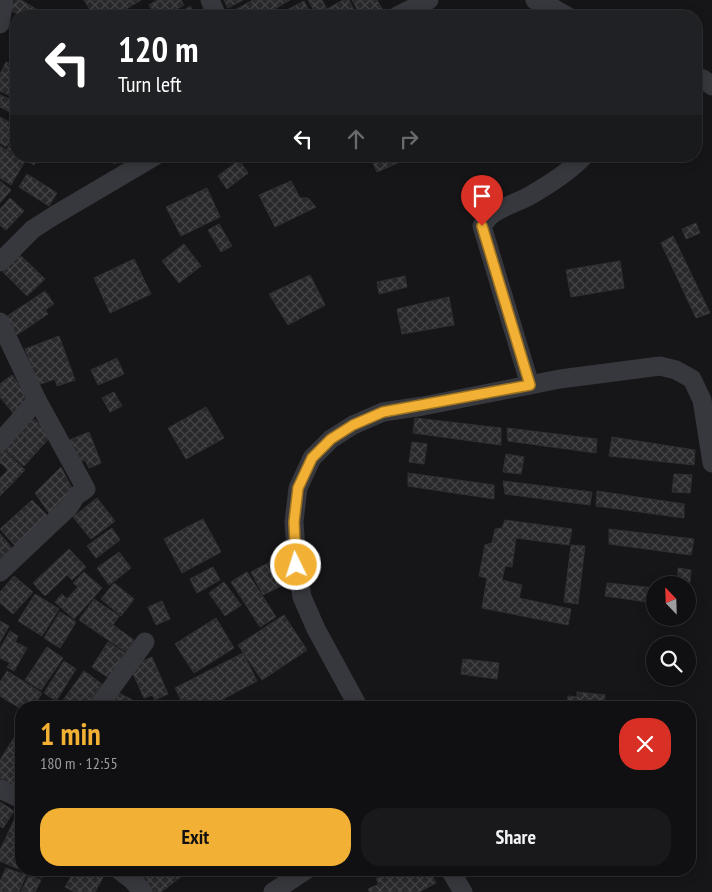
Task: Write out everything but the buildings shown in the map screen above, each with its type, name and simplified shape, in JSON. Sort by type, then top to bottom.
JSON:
[{"type":"street","points":[[0,24],[4,0]]},
{"type":"street","points":[[404,8],[428,0]]},
{"type":"street","points":[[535,0],[556,10]]},
{"type":"street","points":[[0,262],[34,229],[145,162]]},
{"type":"street","points":[[530,385],[482,226],[490,216],[529,196],[579,162]]},
{"type":"street","points":[[0,322],[37,400],[86,490],[76,496],[69,507],[0,572]]},
{"type":"street","points":[[355,701],[316,629],[302,597],[296,565],[294,522],[298,488],[312,458],[331,439],[353,425],[383,412],[560,379],[660,366],[676,370],[692,379],[702,400],[712,463]]},
{"type":"street","points":[[0,442],[37,400]]},
{"type":"street","points":[[102,701],[145,642]]},
{"type":"street","points":[[0,789],[15,796]]},
{"type":"street","points":[[127,876],[143,892]]},
{"type":"street","points":[[273,892],[297,876]]},
{"type":"street","points":[[454,876],[463,892]]},
{"type":"route","points":[[296,565],[294,522],[298,488],[312,458],[331,439],[353,425],[383,412],[530,385],[482,226]]}]
